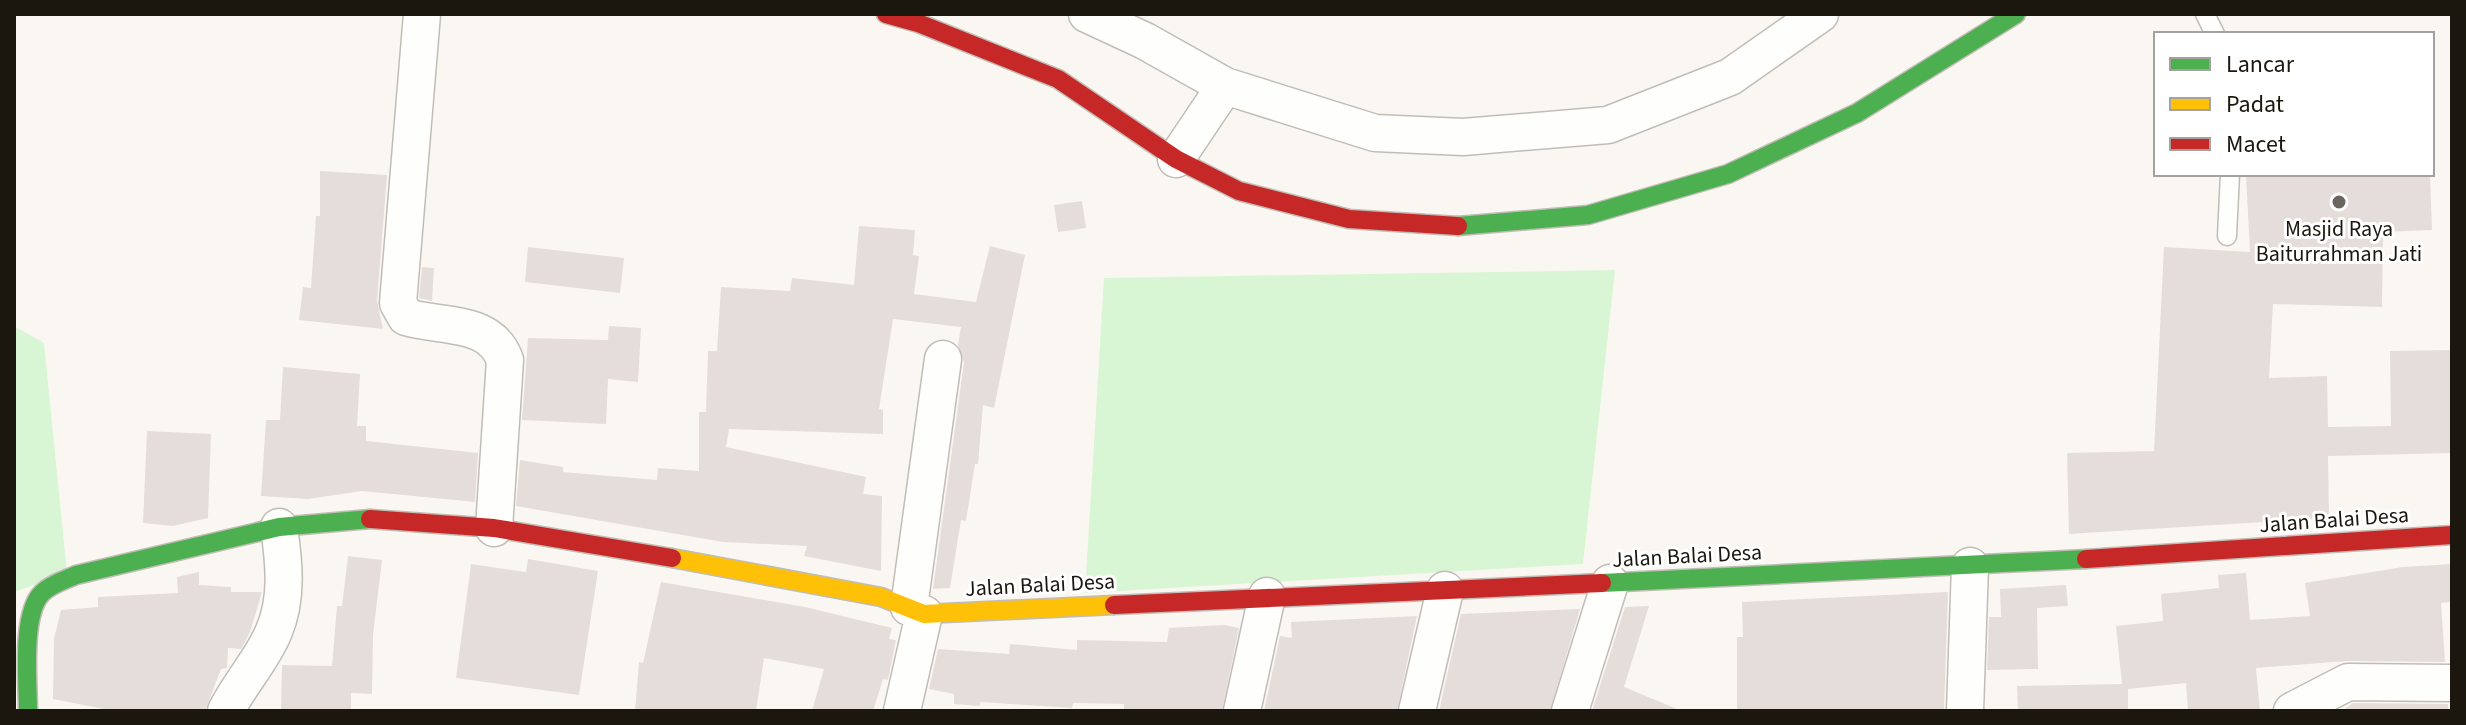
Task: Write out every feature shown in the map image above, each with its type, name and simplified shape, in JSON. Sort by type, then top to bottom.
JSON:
[{"type":"street","points":[[422,14],[398,303],[406,317],[486,332],[500,345],[505,360],[494,528]]},
{"type":"street","points":[[886,14],[918,23],[1058,79],[1176,159],[1239,191],[1349,219],[1458,226],[1588,215],[1728,174],[1857,113],[2016,14]]},
{"type":"street","points":[[1087,14],[1145,41],[1225,86],[1375,133],[1463,137],[1608,125],[1730,77],[1820,14]]},
{"type":"street","points":[[1176,159],[1225,86]]},
{"type":"street","points":[[902,711],[917,610],[943,359]]},
{"type":"street","points":[[28,711],[32,615],[39,596],[76,575],[279,527],[363,519],[494,528],[810,582],[881,597],[917,610]]},
{"type":"street","points":[[226,711],[274,632],[280,611],[284,559],[279,527]]},
{"type":"street","name":"Jalan Balai Desa","points":[[917,610],[1970,566],[2452,535]]},
{"type":"street","points":[[1965,711],[1970,566]]},
{"type":"street","points":[[1570,711],[1610,583]]},
{"type":"street","points":[[1417,711],[1445,590]]},
{"type":"street","points":[[1242,711],[1267,596]]},
{"type":"street","points":[[2292,711],[2348,682],[2452,683]]},
{"type":"lane","points":[[2205,14],[2214,32]]},
{"type":"lane","points":[[2227,236],[2230,176]]},
{"type":"green space","points":[[1615,270],[1583,564],[1085,593],[1104,278]]},
{"type":"green space","points":[[14,326],[44,343],[67,573],[14,592]]},
{"type":"building","points":[[320,171],[387,175],[377,301],[383,329],[299,320],[303,287],[311,288],[316,216],[320,216]]},
{"type":"building","points":[[2246,176],[2430,176],[2432,230],[2383,232],[2382,307],[2273,304],[2269,378],[2327,376],[2328,427],[2391,426],[2390,351],[2452,350],[2452,453],[2328,456],[2329,518],[2069,534],[2067,453],[2154,451],[2164,247],[2250,252]]},
{"type":"building","points":[[1082,201],[1086,228],[1058,232],[1054,205]]},
{"type":"building","points":[[859,226],[915,230],[913,255],[919,256],[914,294],[976,302],[990,246],[1025,255],[994,408],[983,405],[978,464],[975,464],[966,521],[961,520],[950,588],[933,589],[964,362],[958,345],[961,327],[893,319],[879,409],[883,410],[883,434],[729,429],[726,447],[866,477],[863,494],[882,496],[881,571],[804,556],[807,546],[723,542],[516,506],[520,460],[563,467],[563,472],[657,480],[658,468],[699,471],[699,412],[706,412],[708,351],[717,351],[721,287],[790,291],[792,278],[854,285]]},
{"type":"building","points":[[528,247],[624,258],[620,293],[525,282]]},
{"type":"building","points":[[422,267],[434,268],[432,301],[419,298]]},
{"type":"building","points":[[609,326],[641,328],[638,382],[608,379],[606,424],[522,420],[528,338],[608,340]]},
{"type":"building","points":[[283,367],[360,374],[357,426],[366,426],[366,441],[478,453],[475,502],[362,491],[308,499],[261,496],[266,420],[280,420]]},
{"type":"building","points":[[147,431],[211,434],[208,518],[173,526],[143,523]]},
{"type":"building","points":[[348,556],[382,560],[373,635],[372,694],[351,693],[351,711],[281,711],[282,665],[332,666],[337,606],[342,606]]},
{"type":"building","points":[[528,559],[598,571],[579,695],[456,678],[471,564],[526,572]]},
{"type":"building","points":[[2452,564],[2452,602],[2441,603],[2445,662],[2346,661],[2256,668],[2260,711],[2188,711],[2186,683],[2128,689],[2128,711],[2018,711],[2017,686],[2122,684],[2116,626],[2163,621],[2161,594],[2219,588],[2218,575],[2246,573],[2250,620],[2310,616],[2305,583],[2403,567]]},
{"type":"building","points":[[199,572],[199,585],[231,587],[231,592],[262,592],[250,632],[241,649],[228,648],[227,668],[221,669],[205,711],[114,711],[53,699],[54,639],[61,610],[98,607],[98,597],[178,593],[177,577]]},
{"type":"building","points":[[661,582],[805,607],[892,628],[889,639],[896,640],[888,680],[883,679],[873,711],[812,711],[824,669],[764,658],[756,711],[635,711],[639,662],[643,663]]},
{"type":"building","points":[[2066,585],[2068,606],[2037,608],[2038,669],[1987,670],[1989,617],[2001,617],[2000,589]]},
{"type":"building","points":[[1948,592],[1944,711],[1737,711],[1737,637],[1743,637],[1742,602]]},
{"type":"building","points":[[1649,606],[1624,687],[1682,711],[1592,711],[1625,607]]},
{"type":"building","points":[[1580,609],[1550,711],[1439,711],[1461,614]]},
{"type":"building","points":[[1417,616],[1397,711],[1264,711],[1280,636],[1292,638],[1291,622]]},
{"type":"building","points":[[1224,625],[1239,628],[1222,711],[1124,711],[1124,704],[1073,703],[1072,708],[980,702],[980,706],[954,704],[954,694],[929,689],[938,649],[1009,654],[1010,644],[1077,650],[1077,640],[1167,642],[1169,628]]},
{"type":"building","points":[[2353,703],[2448,704],[2448,711],[2342,711]]},
{"type":"traffic: fast","points":[[1458,226],[1588,215],[1728,174],[1857,113],[2016,14]]},
{"type":"traffic: fast","points":[[28,711],[27,649],[31,616],[42,593],[54,585],[76,575],[279,527],[370,519]]},
{"type":"traffic: fast","points":[[1602,583],[2086,559]]},
{"type":"traffic: slow","points":[[672,558],[881,597],[924,614],[1114,605]]},
{"type":"traffic: jam","points":[[886,14],[918,23],[1058,79],[1176,159],[1239,191],[1349,219],[1458,226]]},
{"type":"traffic: jam","points":[[370,519],[494,528],[672,558]]},
{"type":"traffic: jam","points":[[2086,559],[2452,535]]},
{"type":"traffic: jam","points":[[1114,605],[1602,583]]},
{"type":"place","name":"Masjid Raya Baiturrahman Jati","points":[[2339,202]]}]
